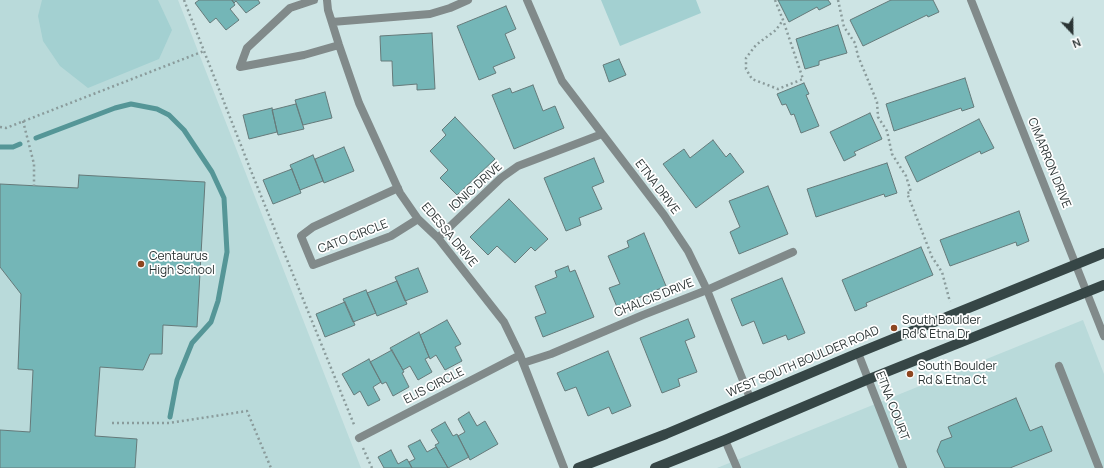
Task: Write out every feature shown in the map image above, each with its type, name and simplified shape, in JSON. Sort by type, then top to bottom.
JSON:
[{"type":"main road","name":"WEST SOUTH BOULDER ROAD","points":[[578,468],[666,434],[858,353],[1104,253]]},
{"type":"main road","points":[[655,468],[1104,285]]},
{"type":"street","points":[[314,0],[290,8],[246,48],[240,67],[304,55],[339,45]]},
{"type":"street","name":"EDESSA DRIVE","points":[[327,0],[328,10],[339,45],[360,103],[398,188],[418,219],[438,238],[504,322],[521,359],[564,468]]},
{"type":"street","points":[[332,22],[430,14],[450,8],[468,0]]},
{"type":"street","name":"ETNA DRIVE","points":[[527,0],[562,82],[664,215],[688,251],[707,290],[750,398]]},
{"type":"street","name":"CIMARRON DRIVE","points":[[971,0],[1104,336]]},
{"type":"street","name":"IONIC DRIVE","points":[[438,238],[502,178],[518,166],[602,134]]},
{"type":"street","name":"CATO CIRCLE","points":[[398,188],[313,227],[302,236],[313,265],[391,236],[418,219]]},
{"type":"street","name":"CHALCIS DRIVE","points":[[521,359],[551,354],[707,290],[793,252]]},
{"type":"street","name":"ETNA COURT","points":[[858,353],[903,468]]},
{"type":"street","name":"ELIS CIRCLE","points":[[359,438],[521,359]]},
{"type":"street","points":[[1059,366],[1100,468]]},
{"type":"street","points":[[725,440],[737,468]]},
{"type":"path","points":[[184,0],[253,176],[372,468]]},
{"type":"path","points":[[775,0],[783,20],[803,79],[778,89],[752,79],[746,70],[746,58],[756,45],[776,30],[783,20]]},
{"type":"path","points":[[838,0],[844,27],[855,43],[858,56],[877,102],[878,117],[887,131],[892,154],[906,176],[911,192],[907,193],[932,257],[942,272],[950,302]]},
{"type":"path","points":[[0,128],[6,128],[204,51]]},
{"type":"path","points":[[23,121],[34,164],[34,186]]},
{"type":"path","points":[[112,423],[169,423],[247,411],[271,468]]},
{"type":"shaded area","name":"Centaurus High School","points":[[0,0],[178,0],[361,468],[0,468]]},
{"type":"shaded area","points":[[42,0],[158,0],[172,30],[159,59],[88,88],[60,66],[43,41],[38,16]]},
{"type":"shaded area","points":[[601,0],[696,0],[701,13],[620,46]]},
{"type":"shaded area","points":[[1083,320],[1104,374],[1104,468],[717,468]]},
{"type":"building","points":[[199,0],[232,0],[235,5],[230,9],[239,20],[226,30],[216,18],[210,23],[195,3]]},
{"type":"building","points":[[232,0],[258,0],[260,3],[246,13],[236,1],[234,3]]},
{"type":"building","points":[[778,0],[828,0],[831,4],[819,10],[817,7],[789,22]]},
{"type":"building","points":[[891,0],[933,0],[939,12],[928,17],[927,15],[863,46],[850,20]]},
{"type":"building","points":[[506,6],[516,29],[505,34],[515,58],[493,67],[496,73],[479,80],[457,26]]},
{"type":"building","points":[[838,25],[847,53],[819,61],[819,65],[805,69],[796,39]]},
{"type":"building","points":[[432,33],[435,89],[417,90],[417,84],[393,86],[392,61],[381,61],[380,36]]},
{"type":"building","points":[[619,59],[626,75],[609,82],[603,65]]},
{"type":"building","points":[[965,78],[974,107],[962,111],[961,108],[894,131],[886,104]]},
{"type":"building","points":[[804,83],[809,94],[806,95],[819,126],[801,133],[794,114],[791,115],[786,104],[782,105],[777,94]]},
{"type":"building","points":[[533,85],[543,111],[555,106],[564,128],[514,149],[492,95],[510,88],[512,93]]},
{"type":"building","points":[[325,92],[332,118],[303,125],[295,100]]},
{"type":"building","points":[[296,104],[304,129],[278,135],[272,110]]},
{"type":"building","points":[[272,108],[277,132],[249,139],[243,115]]},
{"type":"building","points":[[870,113],[882,139],[854,152],[856,155],[844,161],[830,132]]},
{"type":"building","points":[[455,117],[495,159],[457,195],[440,178],[448,170],[430,151],[446,135],[442,130]]},
{"type":"building","points":[[979,119],[994,148],[981,154],[980,151],[917,182],[905,157]]},
{"type":"building","points":[[713,140],[726,157],[730,153],[744,172],[696,208],[663,164],[684,149],[690,158]]},
{"type":"building","points":[[344,147],[354,171],[324,183],[315,159]]},
{"type":"building","points":[[313,155],[323,181],[300,190],[290,165]]},
{"type":"building","points":[[594,158],[604,182],[592,187],[602,209],[579,218],[581,225],[566,231],[544,178]]},
{"type":"building","points":[[887,163],[897,193],[885,197],[884,194],[816,217],[807,189]]},
{"type":"building","points":[[292,169],[301,193],[273,204],[263,180]]},
{"type":"building","name":"Centaurus High School","points":[[79,175],[205,182],[197,327],[163,325],[162,354],[150,354],[143,370],[100,367],[95,436],[137,439],[135,468],[0,468],[0,430],[30,432],[33,370],[18,369],[21,294],[0,267],[0,184],[78,188]]},
{"type":"building","points":[[768,186],[788,234],[739,254],[730,232],[740,227],[729,201]]},
{"type":"building","points":[[509,199],[548,239],[535,251],[531,247],[515,263],[497,246],[488,255],[470,237]]},
{"type":"building","points":[[1019,211],[1029,241],[1017,246],[1016,242],[950,266],[940,240]]},
{"type":"building","points":[[644,233],[666,286],[617,307],[609,288],[620,284],[608,256],[629,247],[627,241]]},
{"type":"building","points":[[921,247],[933,275],[866,303],[867,306],[855,311],[842,280]]},
{"type":"building","points":[[568,266],[570,272],[575,270],[594,317],[543,337],[535,317],[546,313],[535,286],[557,277],[555,271]]},
{"type":"building","points":[[418,268],[428,292],[405,301],[395,277]]},
{"type":"building","points":[[782,278],[805,333],[788,340],[786,335],[763,344],[754,321],[742,326],[731,299]]},
{"type":"building","points":[[397,281],[407,304],[377,316],[367,293]]},
{"type":"building","points":[[366,290],[376,313],[353,322],[343,299]]},
{"type":"building","points":[[345,302],[355,325],[325,337],[316,314]]},
{"type":"building","points":[[688,319],[695,337],[685,341],[697,372],[678,379],[680,386],[662,393],[640,338]]},
{"type":"building","points":[[447,320],[461,344],[455,347],[462,361],[445,370],[436,355],[430,359],[420,335]]},
{"type":"building","points":[[419,332],[429,357],[425,359],[432,372],[418,380],[410,366],[403,370],[390,348]]},
{"type":"building","points":[[392,350],[404,372],[402,373],[409,387],[393,396],[386,382],[382,384],[370,362]]},
{"type":"building","points":[[608,351],[631,406],[612,414],[609,407],[588,416],[576,387],[565,391],[557,373]]},
{"type":"building","points":[[369,359],[381,382],[373,387],[380,400],[368,406],[360,391],[354,395],[342,374]]},
{"type":"building","points":[[1016,398],[1030,431],[1042,426],[1052,451],[1010,468],[945,468],[937,451],[941,441],[952,437],[948,427]]},
{"type":"building","points":[[469,412],[477,426],[485,421],[498,444],[470,460],[458,436],[465,432],[458,419]]},
{"type":"building","points":[[445,422],[453,436],[457,434],[469,457],[448,468],[435,445],[439,443],[431,430]]},
{"type":"building","points":[[420,440],[427,452],[436,447],[448,468],[412,468],[409,462],[415,459],[408,446]]},
{"type":"building","points":[[391,450],[398,464],[407,459],[412,468],[384,468],[378,457]]},
{"type":"waterway","points":[[36,138],[115,108],[131,104],[157,109],[169,115],[184,130],[212,172],[224,198],[227,252],[218,301],[211,322],[192,343],[177,380],[170,417]]},
{"type":"waterway","points":[[0,147],[13,147],[20,144]]},
{"type":"place","name":"Centaurus High School","points":[[141,264]]},
{"type":"place","name":"South Boulder Rd & Etna Dr","points":[[894,328]]},
{"type":"place","name":"South Boulder Rd & Etna Ct","points":[[910,374]]}]
